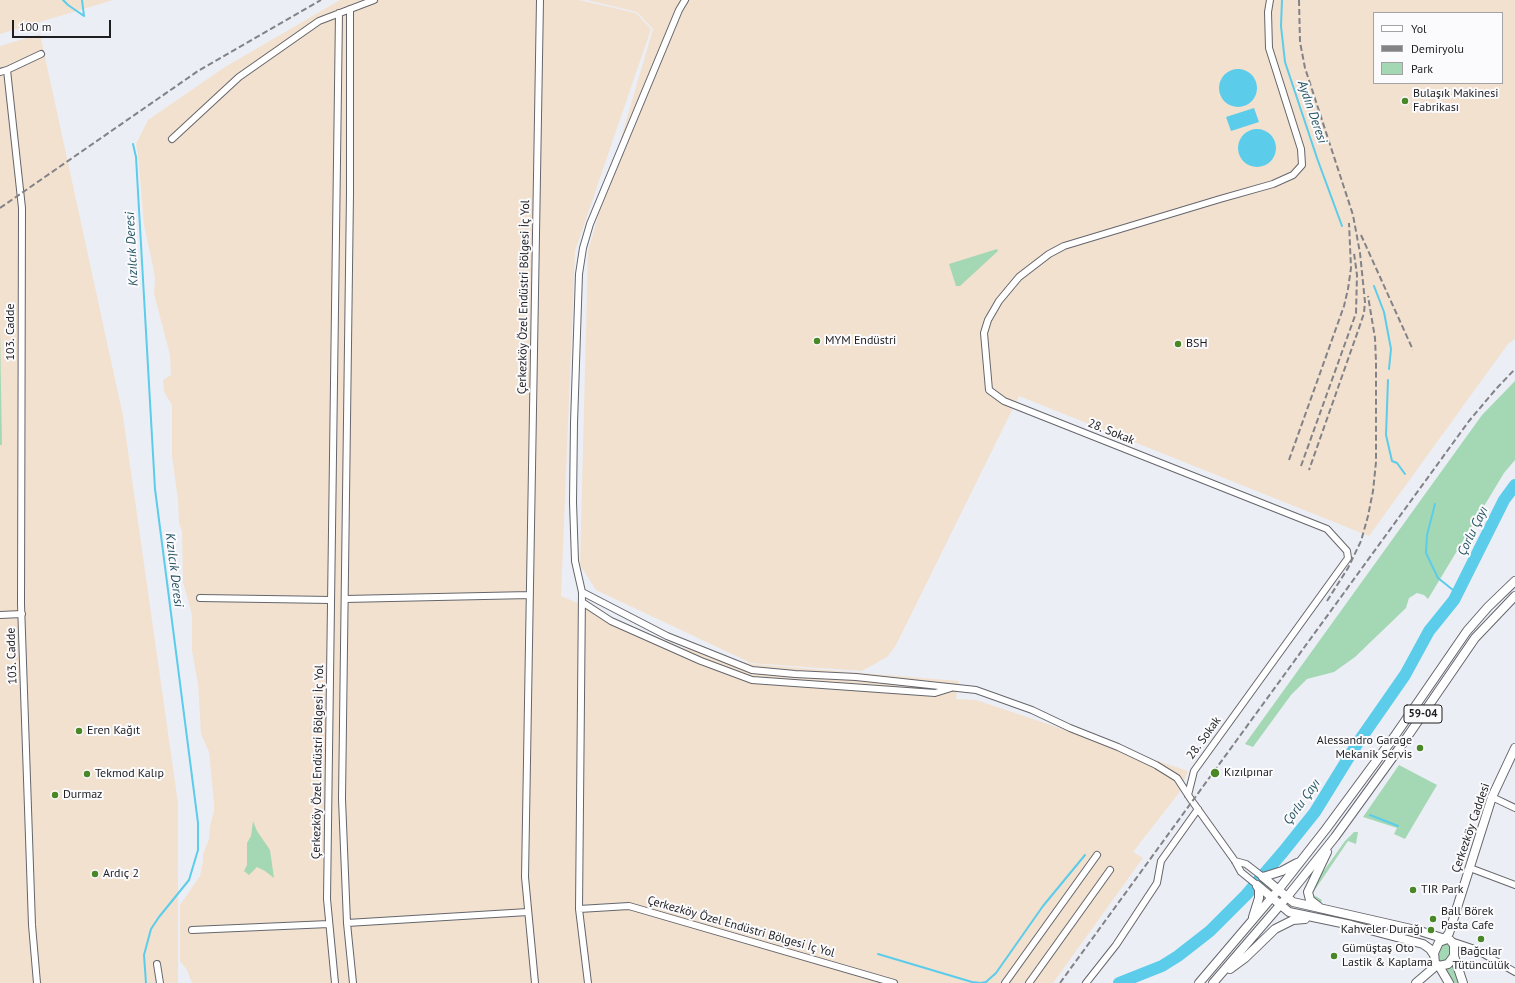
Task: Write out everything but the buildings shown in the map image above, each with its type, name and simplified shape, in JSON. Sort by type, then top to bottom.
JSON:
[{"type":"main road","name":"59-04","points":[[1199,983],[1279,890],[1394,737],[1467,631],[1515,581]]},
{"type":"main road","name":"59-04","points":[[1214,982],[1280,906],[1335,837],[1403,743],[1475,638],[1515,596]]},
{"type":"main road","name":"Çerkezköy Caddesi","points":[[1449,938],[1492,797],[1515,748]]},
{"type":"main road","points":[[1331,911],[1312,903],[1308,892],[1335,837]]},
{"type":"main road","points":[[1263,878],[1282,871],[1301,861]]},
{"type":"main road","points":[[1263,878],[1293,902],[1449,938],[1454,947],[1454,956],[1463,983]]},
{"type":"main road","points":[[1257,885],[1280,906],[1289,912],[1352,925],[1423,944],[1430,949],[1435,963],[1449,983]]},
{"type":"main road","points":[[1252,921],[1259,898],[1259,889],[1257,885]]},
{"type":"main road","points":[[1214,982],[1245,958],[1275,929],[1283,924],[1293,920],[1302,919],[1324,920]]},
{"type":"main road","points":[[1416,983],[1435,963],[1438,944],[1449,938]]},
{"type":"main road","points":[[1435,963],[1450,963],[1454,956]]},
{"type":"street","points":[[172,139],[239,77],[319,21],[374,0]]},
{"type":"street","name":"Çerkezköy Özel Endüstri Bölgesi İç Yol","points":[[535,983],[525,877],[540,0]]},
{"type":"street","points":[[588,983],[579,908],[582,592],[575,561],[574,423],[579,274],[583,248],[590,224],[679,10],[685,0]]},
{"type":"street","name":"28. Sokak","points":[[1188,795],[1194,771],[1348,558],[1347,551],[1327,529],[1004,401],[988,390],[984,333],[988,320],[999,301],[1019,277],[1048,254],[1064,246],[1220,198],[1273,184],[1292,175],[1302,165],[1301,149],[1269,48],[1268,12],[1270,0]]},
{"type":"street","name":"Çerkezköy Özel Endüstri Bölgesi İç Yol","points":[[350,9],[350,194],[342,799],[347,924],[353,983]]},
{"type":"street","name":"Çerkezköy Özel Endüstri Bölgesi İç Yol","points":[[334,983],[327,899],[339,13]]},
{"type":"street","points":[[0,72],[8,70],[41,54]]},
{"type":"street","name":"103. Cadde","points":[[8,70],[22,208],[22,614],[32,925],[37,983]]},
{"type":"street","points":[[582,592],[667,636],[752,670],[795,674],[856,676],[976,690],[1032,710],[1070,728],[1118,747],[1156,765],[1177,778],[1236,861],[1241,872],[1257,885]]},
{"type":"street","points":[[345,599],[530,595]]},
{"type":"street","points":[[200,598],[331,600]]},
{"type":"street","points":[[582,602],[611,621],[701,662],[752,680],[935,693],[954,687]]},
{"type":"street","points":[[0,615],[22,614]]},
{"type":"street","points":[[1492,797],[1515,808]]},
{"type":"street","points":[[1086,983],[1116,945],[1157,883],[1161,861],[1198,809]]},
{"type":"street","points":[[1005,983],[1097,855]]},
{"type":"street","points":[[1236,861],[1246,864],[1263,878]]},
{"type":"street","points":[[1470,868],[1515,885]]},
{"type":"street","points":[[1029,983],[1110,870]]},
{"type":"street","name":"Çerkezköy Özel Endüstri Bölgesi İç Yol","points":[[579,908],[630,906],[894,983]]},
{"type":"street","points":[[347,924],[528,912]]},
{"type":"street","points":[[192,930],[329,924]]},
{"type":"street","points":[[1449,938],[1475,949],[1515,972]]},
{"type":"street","points":[[1454,956],[1463,949],[1475,949]]},
{"type":"street","points":[[157,964],[160,983]]},
{"type":"shaded area","points":[[0,0],[113,0],[0,34]]},
{"type":"shaded area","points":[[340,0],[579,0],[636,13],[651,29],[575,251],[561,596],[683,648],[752,664],[959,681],[956,699],[976,700],[1188,771],[1179,793],[1133,852],[1143,858],[1053,983],[192,983],[187,970],[180,961],[180,905],[200,876],[203,854],[209,839],[214,804],[209,752],[201,734],[198,684],[192,651],[192,615],[183,582],[182,531],[179,523],[178,500],[172,456],[172,405],[164,392],[163,380],[171,375],[170,355],[154,294],[154,271],[144,225],[136,144],[148,120],[225,67]]},
{"type":"shaded area","points":[[587,0],[1515,0],[1515,339],[1508,344],[1369,536],[1019,396],[896,645],[887,657],[862,671],[751,663],[596,590],[580,565],[588,251],[653,29],[637,12]]},
{"type":"shaded area","points":[[40,34],[123,416],[178,803],[178,983],[0,983],[0,46]]},
{"type":"green space","points":[[997,249],[998,251],[960,286],[956,286],[949,264]]},
{"type":"green space","points":[[0,329],[2,445],[0,445]]},
{"type":"green space","points":[[1515,381],[1515,460],[1504,473],[1428,599],[1424,595],[1417,593],[1409,598],[1406,608],[1355,657],[1334,672],[1307,679],[1291,695],[1253,747],[1245,744],[1482,415]]},
{"type":"green space","points":[[1399,765],[1437,785],[1405,839],[1394,834],[1397,828],[1363,817]]},
{"type":"green space","points":[[253,821],[257,831],[270,850],[274,878],[257,867],[249,875],[244,871],[247,865],[247,843],[251,836]]},
{"type":"green space","points":[[1354,832],[1358,832],[1356,844],[1348,841],[1312,894],[1322,900],[1319,906],[1308,893],[1345,841]]},
{"type":"green space","points":[[1450,940],[1463,983],[1449,983],[1435,953],[1438,945]]},
{"type":"water","points":[[1234,69],[1242,69],[1254,78],[1257,88],[1254,98],[1248,104],[1242,107],[1234,107],[1222,98],[1219,92],[1219,84],[1228,72]]},
{"type":"water","points":[[1254,108],[1259,122],[1231,131],[1226,117]]},
{"type":"water","points":[[1253,129],[1261,129],[1273,138],[1276,148],[1273,158],[1267,164],[1261,167],[1253,167],[1241,158],[1238,152],[1238,144],[1247,132]]},
{"type":"waterway","points":[[63,0],[84,16]]},
{"type":"waterway","name":"Kızılcık Deresi","points":[[82,0],[84,16]]},
{"type":"waterway","name":"Aydın Deresi","points":[[1282,0],[1281,26],[1285,62],[1317,158],[1342,226]]},
{"type":"waterway","name":"Kızılcık Deresi","points":[[133,144],[136,157],[155,489],[198,823],[198,850],[189,880],[151,929],[144,955],[146,983]]},
{"type":"waterway","name":"Aydın Deresi","points":[[1374,286],[1384,312],[1391,349],[1389,369]]},
{"type":"waterway","name":"Aydın Deresi","points":[[1388,380],[1386,435],[1392,461],[1397,463],[1405,474]]},
{"type":"waterway","name":"Çorlu Çayı","points":[[1119,983],[1162,966],[1178,956],[1210,931],[1246,895],[1315,812],[1357,744],[1405,675],[1429,631],[1454,600],[1504,500],[1515,485]]},
{"type":"waterway","points":[[1435,504],[1427,535],[1426,553],[1438,578],[1458,594]]},
{"type":"waterway","points":[[1370,815],[1398,826]]},
{"type":"waterway","points":[[878,954],[972,982],[986,982],[996,973],[1043,906],[1085,855]]},
{"type":"railway","points":[[0,208],[198,71],[321,0]]},
{"type":"railway","points":[[1299,0],[1300,42],[1305,68],[1353,215],[1360,253],[1365,302],[1364,313],[1309,470]]},
{"type":"railway","points":[[1289,460],[1344,306],[1351,268],[1349,223]]},
{"type":"railway","points":[[1361,235],[1413,350]]},
{"type":"railway","points":[[1301,466],[1356,313],[1357,275],[1354,253]]},
{"type":"railway","points":[[1327,601],[1348,568],[1361,541],[1373,491],[1376,462],[1376,362],[1375,338],[1368,296]]},
{"type":"railway","points":[[1060,983],[1469,421],[1515,369]]},
{"type":"place","name":"Bulaşık Makinesi Fabrikası","points":[[1405,101]]},
{"type":"place","name":"MYM Endüstri","points":[[817,341]]},
{"type":"place","name":"BSH","points":[[1178,344]]},
{"type":"place","name":"Eren Kağıt","points":[[79,731]]},
{"type":"place","name":"Alessandro Garage Mekanik Servis","points":[[1420,748]]},
{"type":"place","name":"Kızılpınar","points":[[1215,773]]},
{"type":"place","name":"Tekmod Kalıp","points":[[87,774]]},
{"type":"place","name":"Durmaz","points":[[55,795]]},
{"type":"place","name":"Ardıç 2","points":[[95,874]]},
{"type":"place","name":"TIR Park","points":[[1413,890]]},
{"type":"place","name":"Ball Börek Pasta Cafe","points":[[1433,919]]},
{"type":"place","name":"Kahveler Durağı","points":[[1431,930]]},
{"type":"place","name":"Bağcılar Tütüncülük","points":[[1481,939]]},
{"type":"place","name":"Gümüştaş Oto Lastik & Kaplama","points":[[1334,956]]}]
